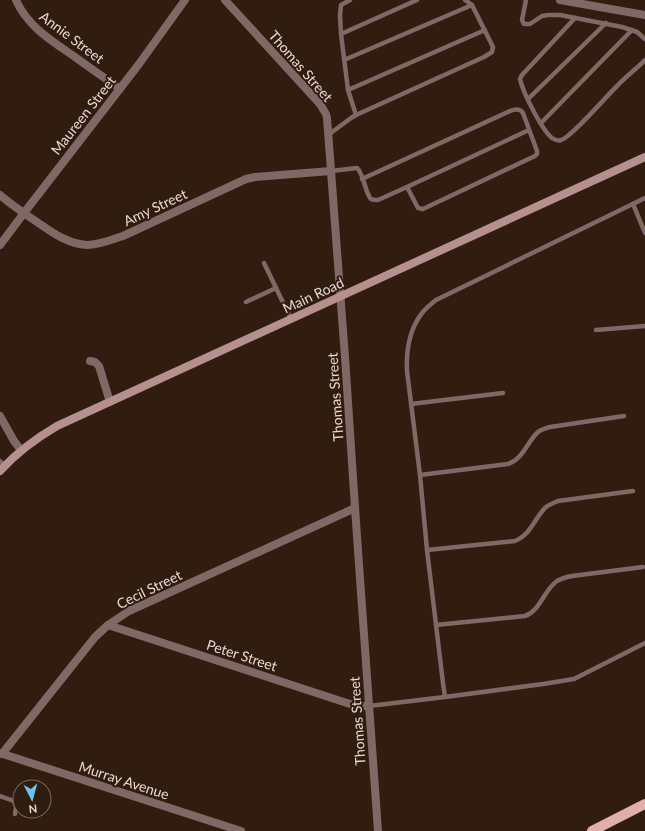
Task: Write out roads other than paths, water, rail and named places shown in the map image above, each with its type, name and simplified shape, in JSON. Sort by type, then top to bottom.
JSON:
[{"type":"main road","name":"Main Road","points":[[2,466],[21,450],[57,426],[645,157]]},
{"type":"main road","points":[[592,831],[645,804]]},
{"type":"street","name":"Annie Street","points":[[16,0],[23,14],[36,29],[120,89]]},
{"type":"street","name":"Maureen Street","points":[[0,245],[120,89],[185,0]]},
{"type":"street","name":"Thomas Street","points":[[225,0],[320,104],[326,114],[378,831]]},
{"type":"street","points":[[560,0],[645,15]]},
{"type":"street","name":"Amy Street","points":[[0,195],[56,235],[70,242],[89,245],[99,244],[123,236],[246,179],[254,177],[331,171]]},
{"type":"street","points":[[90,361],[95,362],[99,366],[110,402]]},
{"type":"street","points":[[0,416],[14,441],[21,450]]},
{"type":"street","name":"Cecil Street","points":[[1,754],[95,637],[108,625],[129,611],[355,508]]},
{"type":"street","name":"Peter Street","points":[[108,625],[350,704],[369,706]]},
{"type":"street","name":"Murray Avenue","points":[[1,754],[241,831]]},
{"type":"lane","points":[[350,0],[341,5],[340,15],[348,90],[356,115]]},
{"type":"lane","points":[[341,34],[408,2],[417,0]]},
{"type":"lane","points":[[328,135],[356,115],[490,54],[493,46],[472,5],[465,0]]},
{"type":"lane","points":[[526,0],[522,20],[524,24],[530,24],[548,14],[560,15],[606,23],[632,30],[637,32],[645,39]]},
{"type":"lane","points":[[344,60],[472,5]]},
{"type":"lane","points":[[576,18],[522,74],[520,78],[528,100],[541,123],[554,139],[564,139],[619,83],[645,60]]},
{"type":"lane","points":[[528,100],[606,23]]},
{"type":"lane","points":[[348,90],[485,30]]},
{"type":"lane","points":[[541,123],[632,30]]},
{"type":"lane","points":[[362,179],[513,110],[517,109],[521,111],[536,147],[536,155],[423,209],[418,208],[407,187]]},
{"type":"lane","points":[[331,171],[357,168],[370,198],[373,200],[378,200],[529,130]]},
{"type":"lane","points":[[445,697],[407,371],[406,354],[413,328],[418,318],[436,300],[645,198]]},
{"type":"lane","points":[[633,204],[645,233]]},
{"type":"lane","points":[[264,263],[291,319]]},
{"type":"lane","points":[[246,302],[276,288]]},
{"type":"lane","points":[[596,330],[645,326]]},
{"type":"lane","points":[[411,404],[503,393]]},
{"type":"lane","points":[[420,475],[508,464],[519,458],[536,434],[543,429],[624,416]]},
{"type":"lane","points":[[427,550],[515,541],[525,535],[545,509],[558,501],[633,491]]},
{"type":"lane","points":[[436,625],[529,615],[533,612],[551,587],[563,578],[643,567]]},
{"type":"lane","points":[[369,706],[574,679],[645,643]]},
{"type":"lane","points":[[0,796],[12,800]]}]
